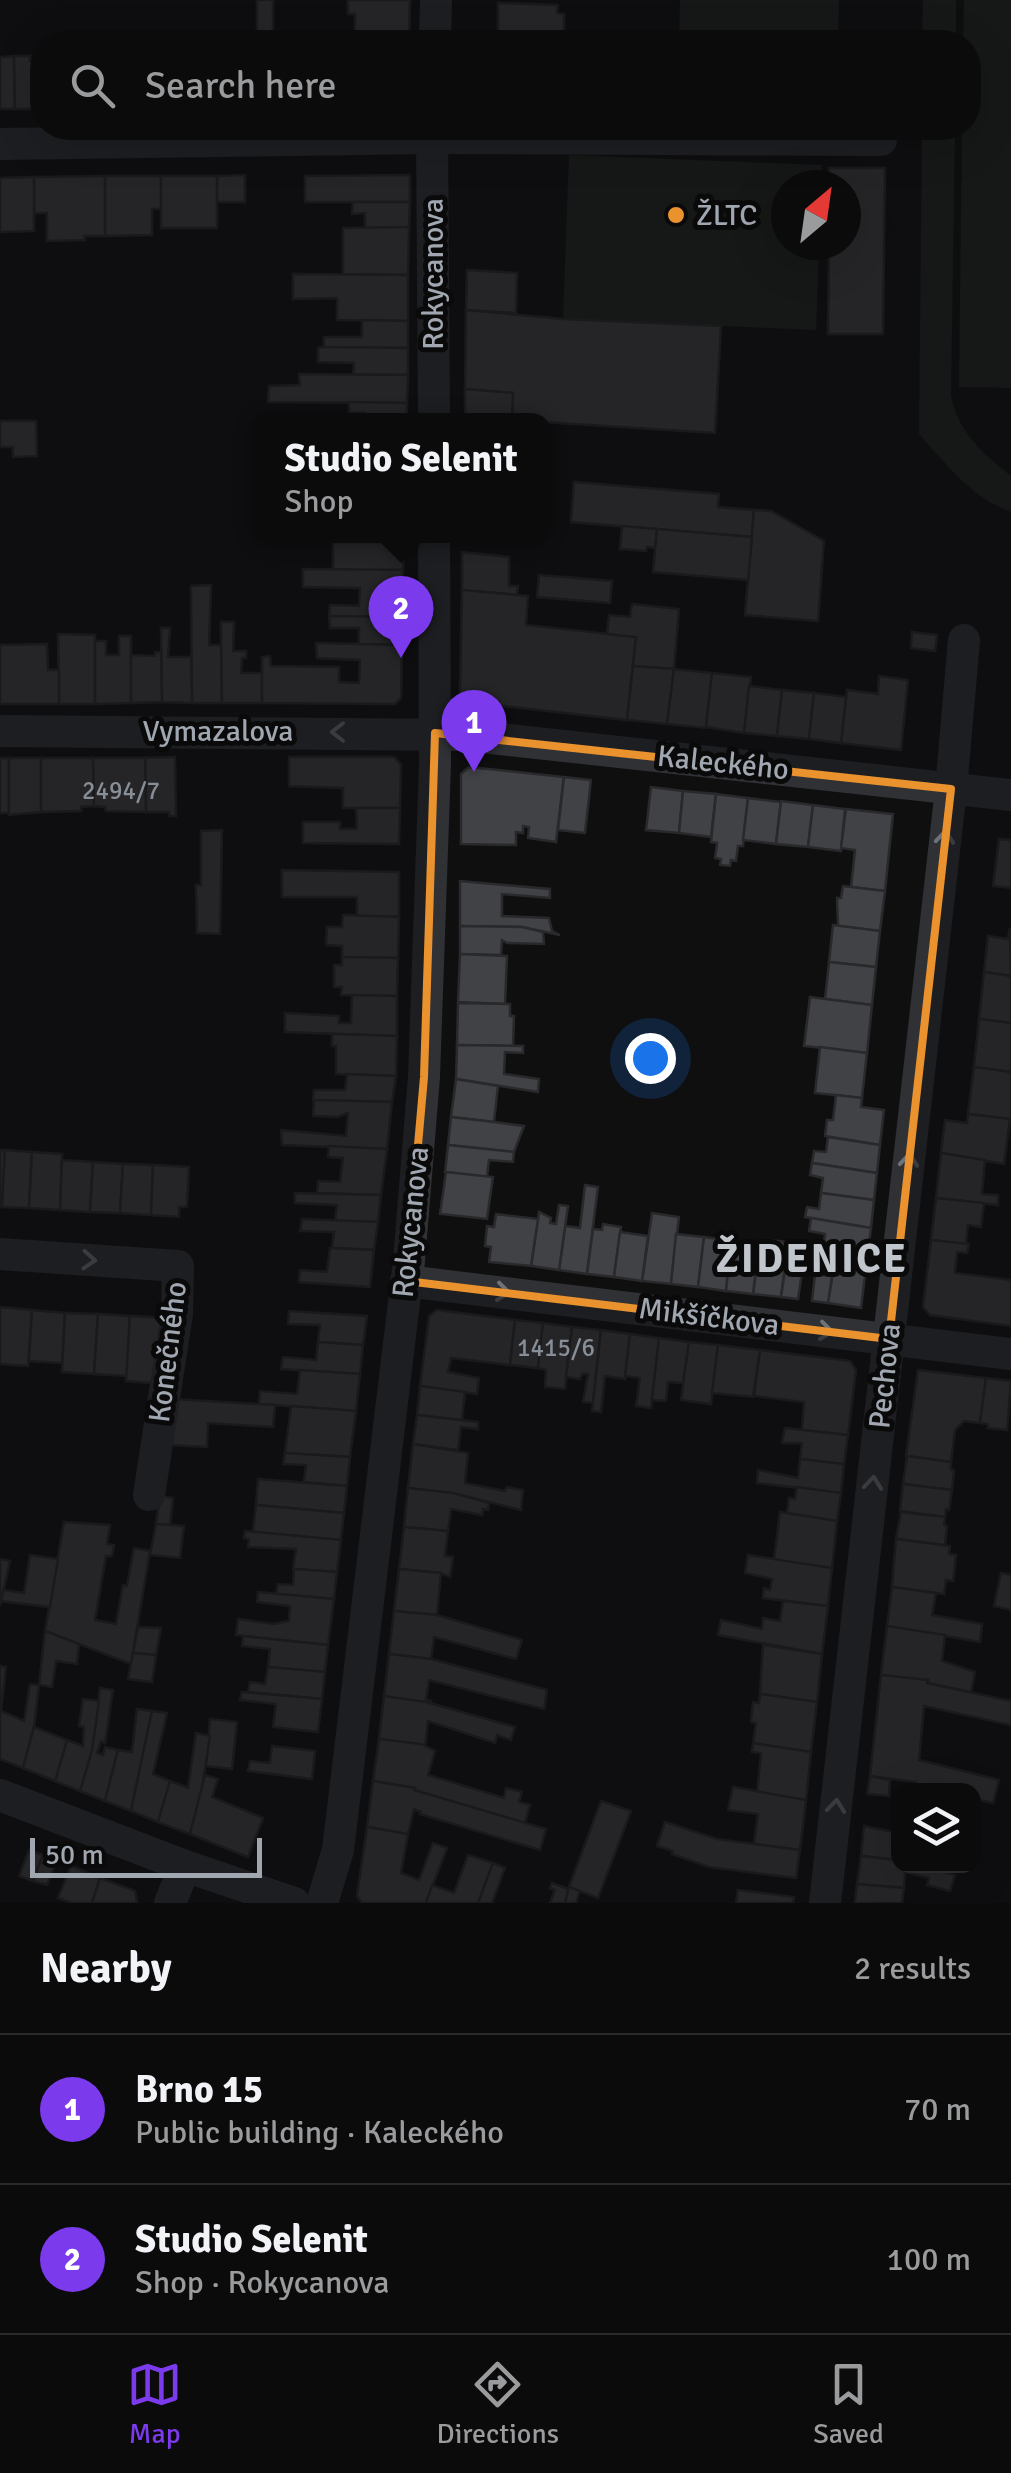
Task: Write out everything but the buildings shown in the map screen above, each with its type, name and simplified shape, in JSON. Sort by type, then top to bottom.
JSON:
[{"type":"street","points":[[435,30],[436,0]]},
{"type":"street","points":[[0,144],[144,140]]},
{"type":"street","name":"Rokycanova","points":[[432,140],[434,413]]},
{"type":"street","name":"Rokycanova","points":[[322,1903],[338,1850],[406,1281],[424,1077],[435,733],[434,543]]},
{"type":"street","name":"Pechova","points":[[825,1903],[951,788],[964,640]]},
{"type":"street","name":"Vymazalova","points":[[0,731],[435,733]]},
{"type":"street","name":"Kaleckého","points":[[435,733],[1011,795]]},
{"type":"street","name":"Konečného","points":[[0,1254],[178,1266],[176,1314],[149,1495]]},
{"type":"street","name":"Mikšíčkova","points":[[406,1281],[1011,1354]]},
{"type":"street","points":[[0,1795],[294,1903]]},
{"type":"street","points":[[170,1903],[186,1866]]},
{"type":"highlighted area","points":[[435,733],[951,789],[889,1339],[406,1281],[424,1077]]},
{"type":"shaded area","points":[[680,0],[839,0],[838,30],[679,30]]},
{"type":"shaded area","points":[[923,0],[956,0],[956,30],[922,30]]},
{"type":"shaded area","points":[[964,0],[1011,0],[1011,388],[959,387],[962,140],[981,140],[981,30],[963,30]]},
{"type":"shaded area","points":[[922,140],[955,140],[951,396],[966,431],[1011,476],[1011,512],[972,489],[919,434]]},
{"type":"shaded area","name":"ŽLTC","points":[[569,155],[822,165],[822,170],[771,170],[771,260],[818,260],[816,330],[563,319]]},
{"type":"place","name":"ŽLTC","points":[[676,215]]},
{"type":"place","name":"Studio Selenit","points":[[401,658]]},
{"type":"place","name":"Brno 15","points":[[474,772]]},
{"type":"district","name":"ŽIDENICE","points":[[812,1259]]}]
